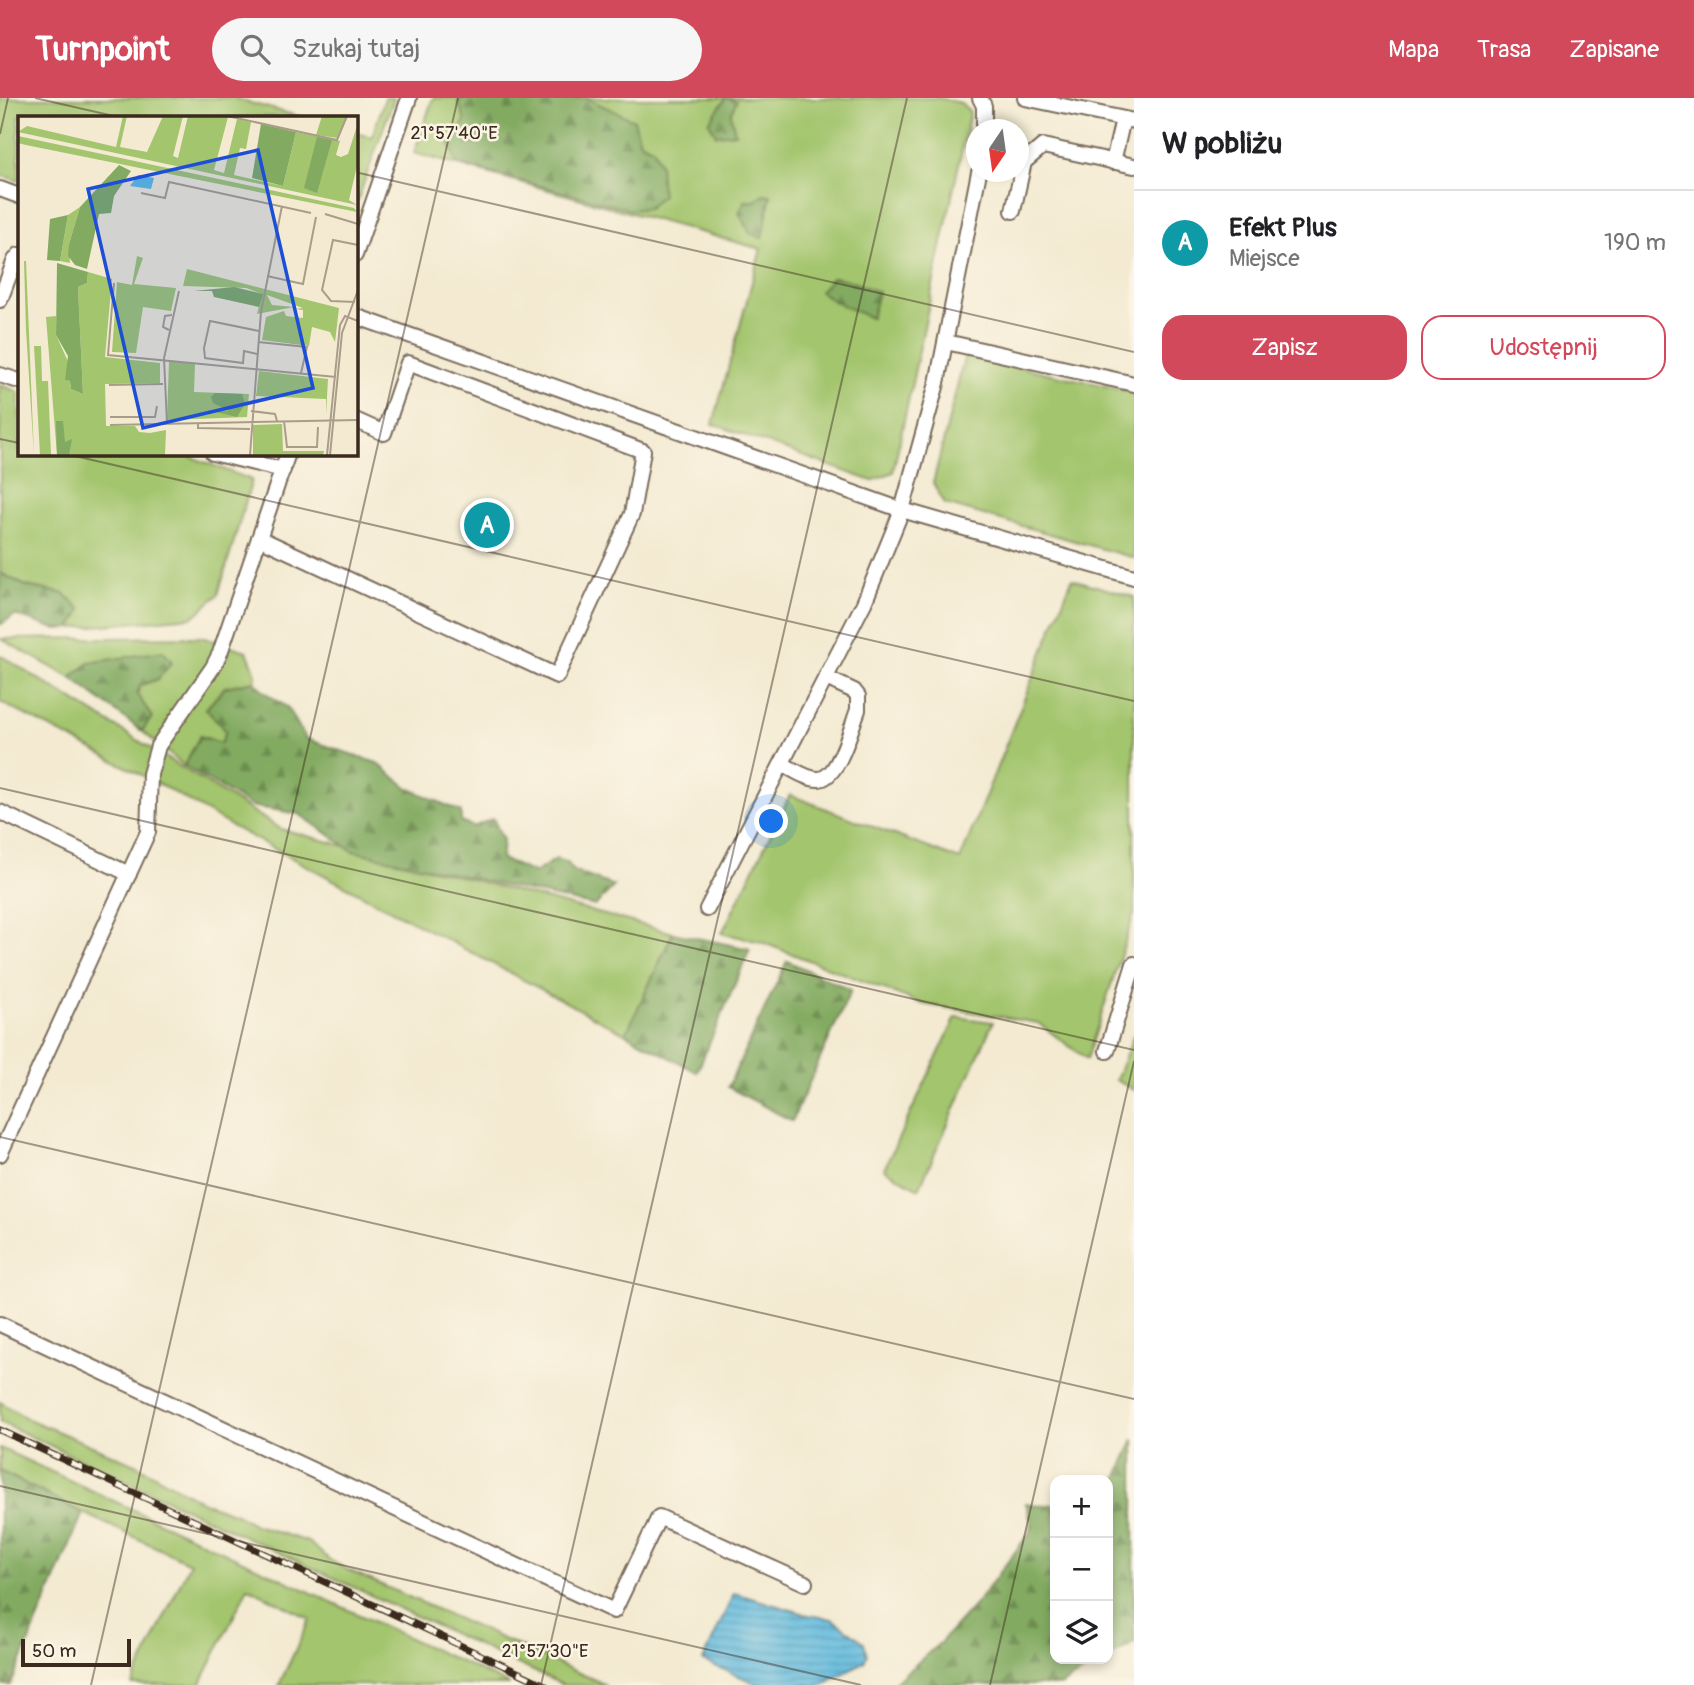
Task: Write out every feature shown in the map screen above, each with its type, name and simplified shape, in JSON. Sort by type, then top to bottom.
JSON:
[{"type":"street","points":[[357,249],[409,98]]},
{"type":"street","points":[[980,98],[984,106],[984,119]]},
{"type":"street","points":[[1025,98],[1129,120],[1114,162]]},
{"type":"street","points":[[1013,211],[1024,162],[1043,146],[1134,166]]},
{"type":"street","points":[[708,909],[864,603],[902,510],[928,421],[977,182]]},
{"type":"street","points":[[0,190],[18,196]]},
{"type":"street","points":[[0,300],[18,257]]},
{"type":"street","points":[[357,317],[902,510],[1134,577]]},
{"type":"street","points":[[946,342],[1134,384]]},
{"type":"street","points":[[259,538],[558,676],[632,514],[643,451],[408,363],[384,433],[357,421]]},
{"type":"street","points":[[0,375],[18,382]]},
{"type":"street","points":[[221,455],[282,470]]},
{"type":"street","points":[[0,1154],[148,832],[150,774],[158,746],[213,667],[224,642],[287,455]]},
{"type":"street","points":[[782,764],[818,779],[825,778],[835,769],[859,702],[854,691],[826,678]]},
{"type":"street","points":[[0,813],[129,874]]},
{"type":"street","points":[[1107,1051],[1134,964]]},
{"type":"street","points":[[0,1324],[614,1611],[659,1517],[805,1583]]},
{"type":"green space","points":[[0,98],[233,98],[297,116],[18,116],[18,181],[0,175]]},
{"type":"green space","points":[[385,98],[394,98],[357,202],[357,133],[372,137]]},
{"type":"green space","points":[[433,98],[937,98],[961,103],[970,112],[969,119],[966,119],[966,131],[893,472],[872,481],[713,424],[761,249],[414,153]]},
{"type":"green space","points":[[463,98],[586,98],[634,120],[640,142],[654,149],[660,165],[662,195],[648,208],[631,210],[457,164],[450,144],[465,121],[458,101]]},
{"type":"green space","points":[[726,98],[736,101],[731,115],[735,133],[716,135],[709,122]]},
{"type":"green space","points":[[763,194],[771,195],[762,238],[751,234],[739,213],[745,201],[755,201]]},
{"type":"green space","points":[[833,277],[878,292],[871,318],[835,302],[820,291]]},
{"type":"green space","points":[[965,355],[1134,392],[1134,558],[945,504],[933,483]]},
{"type":"green space","points":[[0,385],[18,392],[18,455],[186,455],[252,480],[218,595],[193,617],[71,628],[81,610],[65,594],[26,586],[0,573]]},
{"type":"green space","points":[[0,573],[26,586],[65,594],[81,610],[71,628],[55,629],[15,615],[0,625]]},
{"type":"green space","points":[[1072,579],[1134,597],[1134,914],[1087,1059],[1038,1023],[923,1004],[761,942],[722,933],[790,795],[960,860]]},
{"type":"green space","points":[[201,637],[247,651],[256,674],[255,681],[225,687],[206,709],[226,731],[221,744],[200,736],[184,766],[142,731],[152,717],[137,694],[141,685],[158,679],[89,663],[71,678],[1,639]]},
{"type":"green space","points":[[163,651],[172,662],[158,679],[141,685],[137,694],[152,717],[142,731],[71,678],[89,663]]},
{"type":"green space","points":[[0,655],[281,829],[673,933],[626,1034],[231,826],[161,785],[0,702]]},
{"type":"green space","points":[[255,681],[263,691],[288,708],[306,739],[377,763],[408,788],[461,812],[461,822],[474,827],[493,818],[503,840],[501,859],[534,873],[556,859],[567,862],[573,871],[614,886],[595,906],[353,851],[299,814],[251,806],[184,766],[200,736],[221,743],[226,731],[206,709],[225,687]]},
{"type":"green space","points":[[673,933],[750,949],[697,1072],[626,1034]]},
{"type":"green space","points":[[787,961],[851,990],[792,1121],[728,1087]]},
{"type":"green space","points":[[956,1017],[993,1022],[919,1189],[884,1169]]},
{"type":"green space","points":[[1134,1034],[1134,1090],[1116,1080]]},
{"type":"green space","points":[[0,1402],[28,1419],[135,1464],[203,1502],[238,1515],[255,1525],[308,1542],[330,1560],[348,1570],[606,1685],[563,1685],[0,1422]]},
{"type":"green space","points":[[1134,1439],[1134,1643],[1113,1655],[1113,1538],[1113,1487]]},
{"type":"green space","points":[[0,1448],[510,1685],[279,1685],[310,1619],[248,1587],[200,1685],[132,1685],[190,1563],[0,1471]]},
{"type":"green space","points":[[0,1471],[83,1513],[11,1685],[0,1685]]},
{"type":"green space","points":[[1026,1503],[1039,1506],[1050,1505],[1050,1664],[1097,1664],[1061,1685],[892,1685],[941,1642],[978,1601],[1030,1532],[1032,1525]]},
{"type":"water","points":[[734,1593],[832,1619],[864,1642],[867,1655],[864,1662],[822,1685],[760,1685],[703,1661]]},
{"type":"railway","points":[[0,1430],[545,1685]]},
{"type":"place","name":"Efekt Plus","points":[[487,525]]}]
